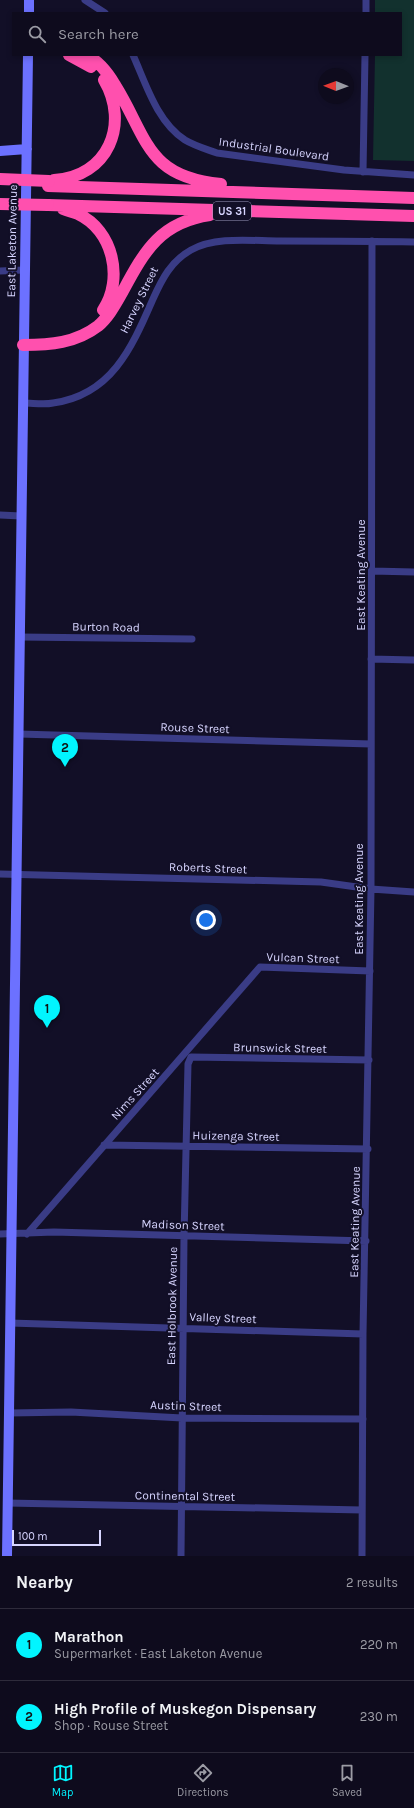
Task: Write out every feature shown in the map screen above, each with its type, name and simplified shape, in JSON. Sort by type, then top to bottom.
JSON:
[{"type":"highway","points":[[0,179],[48,183],[79,175],[94,166],[107,148],[114,128],[113,100],[102,78],[94,69],[72,56]]},
{"type":"highway","points":[[87,56],[108,74],[119,91],[142,138],[162,164],[182,176],[196,180],[217,184],[287,189],[295,193]]},
{"type":"highway","name":"US 31","points":[[0,184],[48,183],[414,198]]},
{"type":"highway","name":"US 31","points":[[0,204],[414,216]]},
{"type":"highway","points":[[23,345],[60,339],[85,329],[103,310],[113,286],[114,267],[112,256],[102,235],[88,220],[78,214],[49,205]]},
{"type":"highway","points":[[23,345],[49,345],[63,343],[85,334],[98,325],[114,307],[141,258],[160,235],[175,224],[200,216],[235,216],[256,212]]},
{"type":"main road","points":[[29,0],[29,12]]},
{"type":"main road","name":"East Laketon Avenue","points":[[7,1556],[10,1234],[19,734],[28,56]]},
{"type":"main road","points":[[0,151],[27,149]]},
{"type":"street","points":[[85,0],[103,12]]},
{"type":"street","points":[[366,0],[366,12]]},
{"type":"street","name":"Industrial Boulevard","points":[[133,56],[163,117],[185,140],[217,153],[363,172],[414,175]]},
{"type":"street","points":[[363,172],[365,56]]},
{"type":"street","name":"Harvey Street","points":[[23,404],[52,404],[63,402],[90,390],[108,377],[121,364],[130,350],[167,270],[180,256],[199,246],[230,241],[414,242]]},
{"type":"street","name":"East Keating Avenue","points":[[362,1556],[363,1334],[368,1149],[371,889],[372,241]]},
{"type":"street","points":[[0,271],[24,270]]},
{"type":"street","points":[[0,516],[21,516]]},
{"type":"street","points":[[372,570],[414,572]]},
{"type":"street","name":"Burton Road","points":[[20,637],[192,640]]},
{"type":"street","points":[[371,659],[414,660]]},
{"type":"street","name":"Rouse Street","points":[[19,734],[371,744]]},
{"type":"street","name":"Roberts Street","points":[[0,874],[321,882],[371,889],[414,892]]},
{"type":"street","name":"Vulcan Street","points":[[260,967],[370,971]]},
{"type":"street","name":"Nims Street","points":[[26,1234],[260,967]]},
{"type":"street","name":"Brunswick Street","points":[[191,1057],[369,1060]]},
{"type":"street","name":"East Holbrook Avenue","points":[[181,1556],[184,1237],[188,1064],[191,1057]]},
{"type":"street","name":"Huizenga Street","points":[[104,1145],[368,1149]]},
{"type":"street","name":"Madison Street","points":[[0,1234],[54,1232],[184,1237],[366,1241]]},
{"type":"street","name":"Valley Street","points":[[10,1323],[183,1327],[363,1334]]},
{"type":"street","name":"Austin Street","points":[[8,1413],[71,1412],[182,1418],[363,1419]]},
{"type":"street","name":"Continental Street","points":[[7,1503],[181,1508],[362,1510]]},
{"type":"green space","points":[[375,0],[414,0],[414,161],[373,160],[375,56],[402,56],[402,12],[375,12]]},
{"type":"place","name":"High Profile of Muskegon Dispensary","points":[[65,767]]},
{"type":"place","name":"Marathon","points":[[47,1028]]}]
